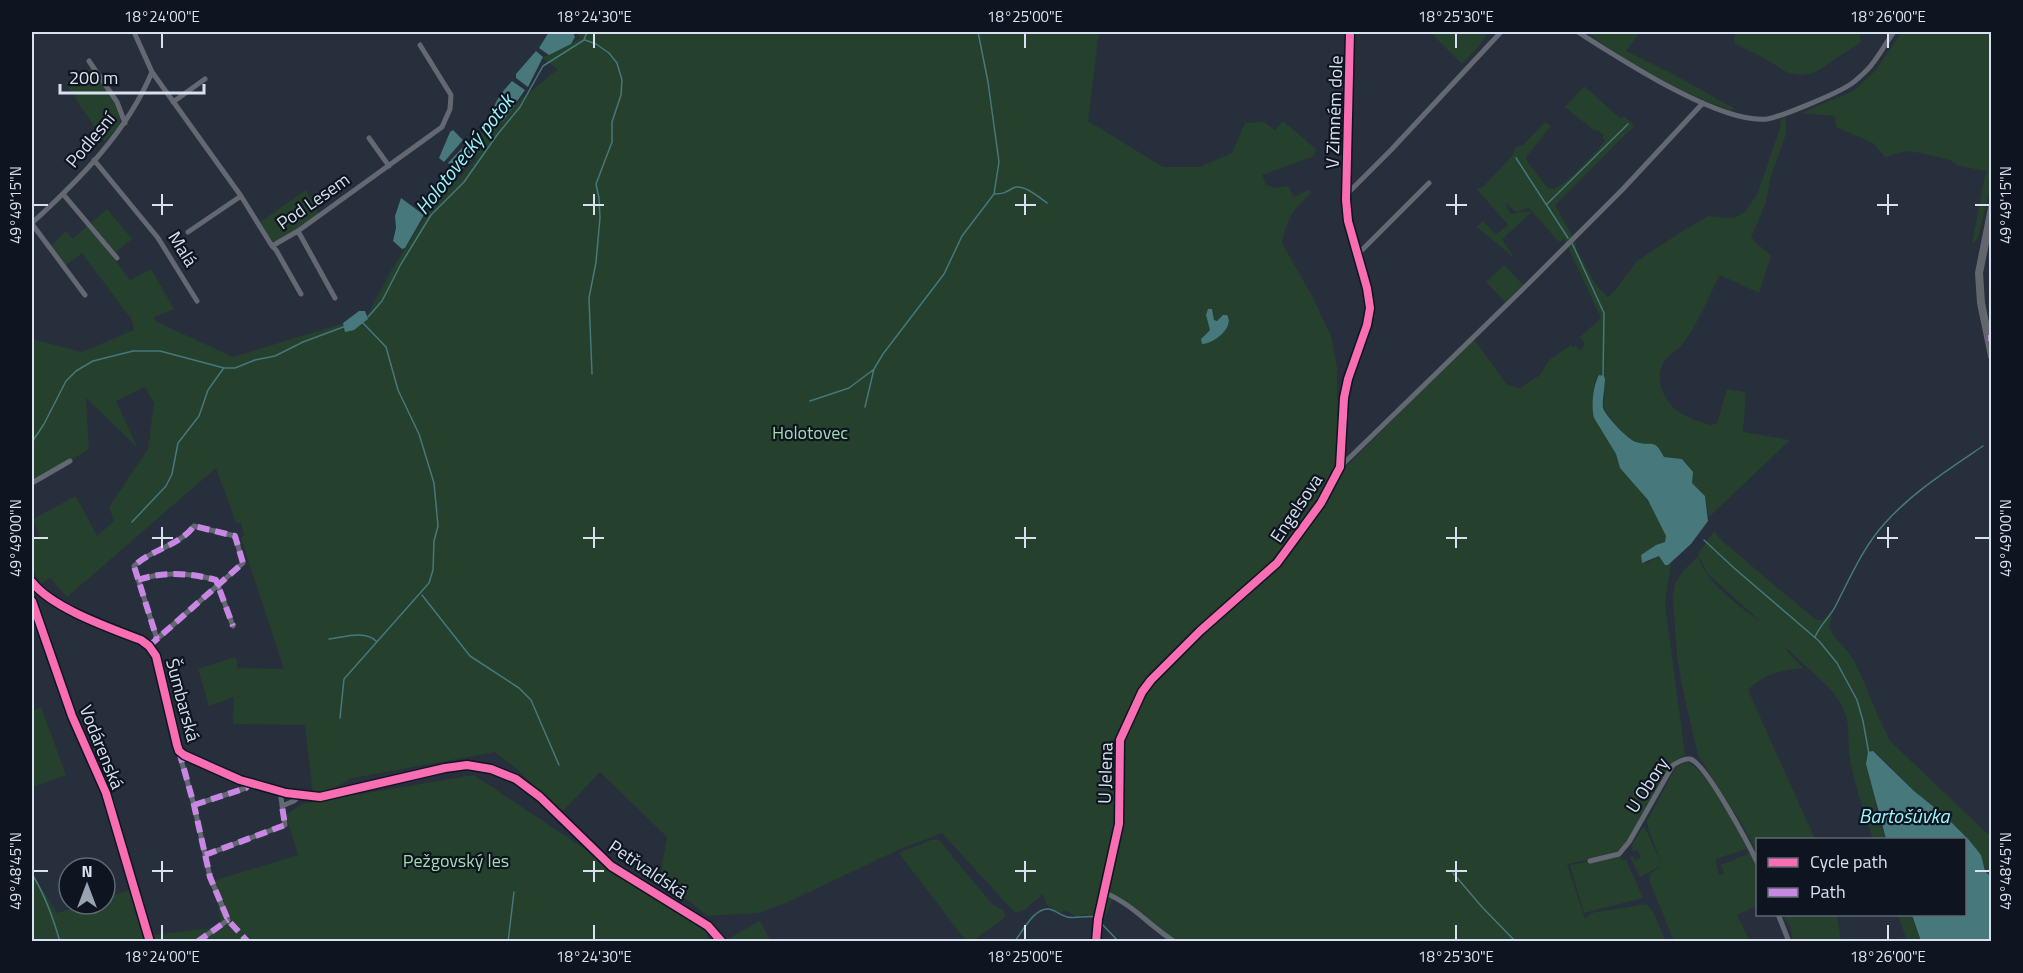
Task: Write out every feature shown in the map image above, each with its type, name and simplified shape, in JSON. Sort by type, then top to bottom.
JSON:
[{"type":"street","points":[[135,32],[152,72]]},
{"type":"street","name":"V Zimném dole","points":[[1347,194],[1350,32]]},
{"type":"street","name":"V Zimném dole","points":[[1347,194],[1501,32]]},
{"type":"street","points":[[1578,32],[1643,71],[1703,103],[1745,117],[1767,119],[1801,107],[1850,84],[1869,68],[1894,32]]},
{"type":"street","name":"Pod Lesem","points":[[152,72],[241,196],[272,246],[298,231],[437,132],[446,120],[451,95],[420,45]]},
{"type":"street","points":[[90,61],[117,102],[125,123]]},
{"type":"street","name":"Podlesní","points":[[32,224],[63,194],[125,123],[143,94],[152,72]]},
{"type":"street","points":[[173,102],[205,80]]},
{"type":"street","points":[[1340,467],[1623,189],[1703,103]]},
{"type":"street","points":[[369,138],[389,166]]},
{"type":"street","name":"Malá","points":[[94,160],[158,238],[197,302]]},
{"type":"street","points":[[1357,255],[1429,183]]},
{"type":"street","points":[[63,194],[117,258]]},
{"type":"street","name":"Engelsova","points":[[1200,631],[1277,563],[1321,503],[1340,467],[1344,398],[1348,379],[1367,325],[1370,308],[1367,288],[1348,221],[1347,194]]},
{"type":"street","points":[[188,232],[241,196]]},
{"type":"street","points":[[1992,208],[1979,273],[1981,303],[1992,356]]},
{"type":"street","points":[[32,224],[86,295]]},
{"type":"street","points":[[298,231],[335,298]]},
{"type":"street","points":[[272,246],[287,267],[301,294]]},
{"type":"street","points":[[32,483],[70,461]]},
{"type":"street","points":[[149,646],[157,639],[218,585],[243,563],[235,536],[194,526],[186,536],[142,558],[134,566],[157,639]]},
{"type":"street","points":[[138,580],[155,574],[194,574],[216,580],[233,626]]},
{"type":"street","name":"Šumbarská","points":[[32,582],[53,602],[141,640],[149,646],[156,656],[179,751],[249,783],[300,795],[321,797]]},
{"type":"street","name":"Vodárenská","points":[[32,601],[72,716],[106,793],[150,942]]},
{"type":"street","name":"U Jelena","points":[[1095,942],[1119,824],[1119,746],[1122,733],[1151,680],[1200,631]]},
{"type":"street","points":[[179,751],[210,877],[228,920],[198,942]]},
{"type":"street","name":"U Obory","points":[[1590,861],[1618,854],[1629,842],[1673,765],[1687,759],[1695,762],[1711,781],[1750,845],[1756,859]]},
{"type":"street","name":"Petřvaldská","points":[[321,797],[445,768],[467,765],[491,769],[516,779],[540,797],[611,866],[708,926],[722,942]]},
{"type":"street","points":[[194,805],[246,788],[249,783]]},
{"type":"street","points":[[205,855],[285,825],[280,791]]},
{"type":"street","points":[[282,806],[294,801],[300,795]]},
{"type":"street","points":[[1105,893],[1122,901],[1157,931],[1175,942]]},
{"type":"street","points":[[1778,916],[1789,942]]},
{"type":"green space","name":"Holotovec","points":[[576,32],[1099,32],[1088,121],[1163,167],[1199,167],[1232,153],[1245,123],[1264,122],[1275,130],[1283,121],[1317,150],[1312,157],[1262,175],[1266,185],[1276,188],[1288,186],[1294,197],[1310,189],[1311,193],[1292,215],[1282,243],[1312,296],[1331,336],[1337,367],[1337,476],[1473,338],[1507,385],[1520,388],[1540,375],[1549,360],[1571,345],[1574,348],[1575,345],[1580,351],[1585,344],[1580,337],[1601,318],[1564,238],[1560,242],[1557,240],[1529,208],[1516,212],[1505,203],[1510,214],[1532,212],[1502,239],[1514,258],[1477,227],[1483,221],[1496,235],[1508,225],[1477,189],[1483,187],[1512,156],[1516,147],[1523,145],[1544,123],[1551,126],[1526,157],[1528,163],[1551,189],[1568,179],[1604,142],[1602,138],[1604,135],[1595,131],[1565,107],[1584,86],[1621,119],[1624,116],[1634,126],[1555,205],[1576,243],[1576,250],[1594,281],[1608,297],[1637,261],[1678,234],[1708,216],[1729,218],[1746,211],[1758,192],[1781,125],[1780,120],[1786,117],[1786,134],[1771,176],[1766,202],[1751,238],[1771,256],[1759,293],[1720,275],[1683,344],[1665,360],[1660,381],[1665,396],[1674,408],[1683,415],[1710,425],[1717,423],[1727,389],[1744,392],[1746,394],[1743,432],[1790,440],[1709,517],[1705,496],[1692,483],[1690,468],[1682,459],[1664,457],[1657,447],[1632,440],[1624,433],[1603,407],[1605,395],[1597,377],[1595,382],[1594,418],[1616,454],[1620,468],[1648,500],[1666,536],[1666,542],[1656,545],[1641,555],[1641,559],[1647,563],[1659,556],[1668,565],[1671,563],[1665,603],[1685,755],[1671,763],[1650,811],[1632,843],[1610,856],[1567,864],[1585,919],[1591,913],[1646,904],[1652,910],[1666,941],[1179,941],[1159,930],[1115,895],[1103,922],[1086,914],[1076,917],[1067,911],[1057,912],[1046,904],[1043,894],[1024,910],[1015,913],[942,833],[898,850],[786,903],[758,913],[708,916],[686,899],[659,885],[667,837],[600,772],[560,814],[519,771],[495,752],[353,778],[331,789],[313,794],[305,725],[233,724],[234,697],[209,706],[198,669],[235,657],[237,668],[284,669],[241,538],[244,535],[241,523],[236,523],[216,468],[67,597],[50,578],[41,584],[32,569],[32,541],[40,536],[33,519],[76,496],[97,536],[114,521],[109,507],[148,449],[154,403],[145,387],[116,401],[137,447],[86,398],[89,449],[32,485],[32,339],[82,352],[134,330],[132,320],[82,253],[65,266],[51,246],[66,231],[73,239],[88,225],[130,280],[151,269],[174,309],[154,317],[155,321],[233,357],[367,316],[392,269],[430,209],[476,159],[477,135],[558,69],[542,58],[581,38]],"holes":[[[1213,313],[1214,321],[1223,315],[1226,329],[1210,343],[1203,336],[1210,330]]]},
{"type":"green space","points":[[1430,32],[1488,32],[1479,46],[1462,64]]},
{"type":"green space","points":[[1586,32],[1640,32],[1626,51],[1735,109],[1730,110],[1711,103],[1673,86],[1637,66]]},
{"type":"green space","points":[[1737,32],[1859,32],[1861,42],[1814,73],[1801,75],[1788,73],[1735,44],[1734,37]]},
{"type":"green space","points":[[1902,32],[1991,32],[1991,185],[1978,238],[1972,244],[1986,171],[1960,166],[1950,160],[1921,153],[1906,151],[1885,157],[1873,143],[1836,127],[1835,116],[1801,113],[1853,91],[1874,72]]},
{"type":"green space","points":[[91,68],[114,103],[120,118],[120,124],[105,142],[65,83]]},
{"type":"green space","points":[[306,190],[319,214],[278,241],[271,241],[260,222]]},
{"type":"green space","points":[[107,209],[132,239],[116,252],[91,223]]},
{"type":"green space","points":[[1504,265],[1523,285],[1505,302],[1486,282]]},
{"type":"green space","points":[[1714,531],[1721,540],[1816,620],[1823,620],[1830,613],[1832,616],[1829,628],[1854,661],[1891,742],[1991,837],[1991,877],[1970,841],[1873,751],[1876,808],[1886,838],[1873,838],[1852,769],[1848,723],[1843,709],[1827,686],[1784,645],[1803,668],[1773,674],[1760,680],[1748,690],[1815,838],[1756,838],[1756,851],[1743,826],[1698,755],[1677,656],[1673,596],[1675,584],[1682,572],[1699,557],[1707,575],[1715,584],[1760,621],[1707,573],[1698,554]]},
{"type":"green space","points":[[41,707],[66,775],[32,787],[32,711]]},
{"type":"green space","points":[[1687,762],[1703,775],[1730,815],[1747,849],[1715,859],[1719,875],[1724,873],[1721,865],[1751,853],[1756,867],[1756,906],[1737,915],[1750,941],[1674,941],[1650,882],[1650,874],[1662,865],[1640,877],[1630,857],[1633,856],[1635,860],[1641,858],[1638,850],[1633,851],[1632,845],[1644,826],[1662,864],[1647,821],[1676,767]]},
{"type":"green space","name":"Pežgovský les","points":[[474,775],[699,925],[706,932],[709,941],[32,941],[32,873],[57,916],[117,916],[117,894],[136,888],[151,935],[222,927],[213,881],[298,855],[286,815],[302,804]]},
{"type":"green space","points":[[931,840],[939,840],[992,904],[1004,911],[1005,917],[973,941],[966,941],[899,853]]},
{"type":"green space","points":[[1620,856],[1622,860],[1626,860],[1643,898],[1584,913],[1570,865]]},
{"type":"green space","points":[[1783,916],[1837,916],[1841,941],[1793,941],[1790,926]]},
{"type":"green space","points":[[1898,916],[1912,916],[1921,941],[1907,941]]},
{"type":"green space","points":[[760,921],[771,941],[730,941],[728,939]]},
{"type":"water","points":[[549,32],[573,32],[575,37],[571,44],[549,55],[539,48]]},
{"type":"water","points":[[536,51],[543,57],[528,87],[516,78],[516,74]]},
{"type":"water","points":[[512,81],[525,90],[503,121],[493,118],[496,103]]},
{"type":"water","points":[[453,130],[463,140],[444,162],[439,158]]},
{"type":"water","points":[[466,144],[474,152],[474,157],[461,170],[448,163]]},
{"type":"water","points":[[401,198],[424,215],[405,248],[402,249],[393,241],[396,228],[395,216]]},
{"type":"water","points":[[1208,309],[1212,309],[1214,320],[1217,321],[1223,315],[1227,315],[1229,320],[1222,334],[1202,344],[1201,339],[1210,330],[1206,315]]},
{"type":"water","points":[[359,311],[365,311],[368,319],[354,330],[345,332],[343,323]]},
{"type":"water","points":[[1599,375],[1604,376],[1605,379],[1603,408],[1613,422],[1632,440],[1655,445],[1664,457],[1682,459],[1693,472],[1692,483],[1705,496],[1708,521],[1691,544],[1668,565],[1665,565],[1659,556],[1642,563],[1641,555],[1665,542],[1666,536],[1648,500],[1620,468],[1616,454],[1594,418],[1593,396]]},
{"type":"water","name":"Bartošůvka","points":[[1873,751],[1914,791],[1945,816],[1969,840],[1981,855],[1985,871],[1991,877],[1992,926],[1989,941],[1921,941],[1912,916],[1966,916],[1966,838],[1886,838],[1866,764],[1868,752]]},
{"type":"waterway","name":"Holotovecký potok","points":[[368,317],[382,301],[401,264],[431,215],[464,182],[520,107],[543,66],[584,40],[587,32]]},
{"type":"waterway","points":[[865,407],[874,369],[883,354],[944,274],[962,236],[994,194],[999,162],[988,82],[978,32]]},
{"type":"waterway","points":[[585,40],[609,53],[617,63],[622,80],[621,95],[612,122],[612,142],[596,184],[600,218],[596,262],[589,298],[592,374]]},
{"type":"waterway","points":[[1547,204],[1628,124]]},
{"type":"waterway","name":"Bartošůvka","points":[[1516,158],[1568,238]]},
{"type":"waterway","points":[[995,194],[1017,187],[1031,192],[1047,203]]},
{"type":"waterway","name":"Bartošůvka","points":[[1572,243],[1604,313],[1603,376]]},
{"type":"waterway","name":"Holotovecký potok","points":[[340,718],[344,679],[429,583],[433,570],[434,541],[438,526],[434,483],[419,434],[398,390],[386,347],[363,323]]},
{"type":"waterway","points":[[32,442],[66,381],[76,371],[93,361],[133,351],[160,351],[224,368],[235,368],[255,360],[275,356],[303,342],[346,326]]},
{"type":"waterway","points":[[132,522],[166,486],[172,474],[178,443],[199,416],[208,390],[223,369]]},
{"type":"waterway","points":[[810,401],[849,388],[873,370]]},
{"type":"waterway","points":[[1815,637],[1835,607],[1863,552],[1877,532],[1919,491],[1983,446]]},
{"type":"waterway","name":"Bartošůvka","points":[[1704,540],[1819,641],[1837,663],[1857,700],[1869,754]]},
{"type":"waterway","points":[[422,595],[470,656],[519,688],[531,700],[559,765]]},
{"type":"waterway","points":[[329,639],[360,635],[376,641]]},
{"type":"waterway","points":[[1453,873],[1516,942]]},
{"type":"waterway","points":[[32,874],[48,906],[60,942]]},
{"type":"waterway","points":[[508,942],[514,892]]},
{"type":"waterway","points":[[1014,942],[1033,916],[1044,909],[1070,917],[1096,917]]},
{"type":"waterway","points":[[1101,923],[1119,942]]},
{"type":"marked path","points":[[149,646],[157,639],[243,563],[235,536],[194,526],[181,538],[134,566],[157,639]]},
{"type":"marked path","points":[[138,580],[158,575],[177,574],[216,580],[233,626]]},
{"type":"marked path","points":[[179,751],[210,877],[228,920],[248,942]]},
{"type":"marked path","points":[[194,805],[246,788],[249,783]]},
{"type":"marked path","points":[[205,855],[285,825],[282,806]]},
{"type":"marked path","points":[[197,942],[228,920]]},
{"type":"cycle path","points":[[1096,942],[1098,919],[1119,824],[1120,740],[1142,692],[1200,631],[1277,563],[1321,503],[1340,467],[1344,398],[1348,379],[1367,325],[1370,308],[1367,288],[1348,221],[1346,200],[1350,32]]},
{"type":"cycle path","points":[[32,582],[67,609],[141,640],[149,646],[156,656],[177,745],[179,751],[184,755],[240,780],[286,793],[320,797],[445,768],[467,765],[491,769],[516,779],[540,797],[611,866],[708,926],[722,942]]},
{"type":"cycle path","points":[[32,601],[72,716],[106,793],[150,942]]}]
